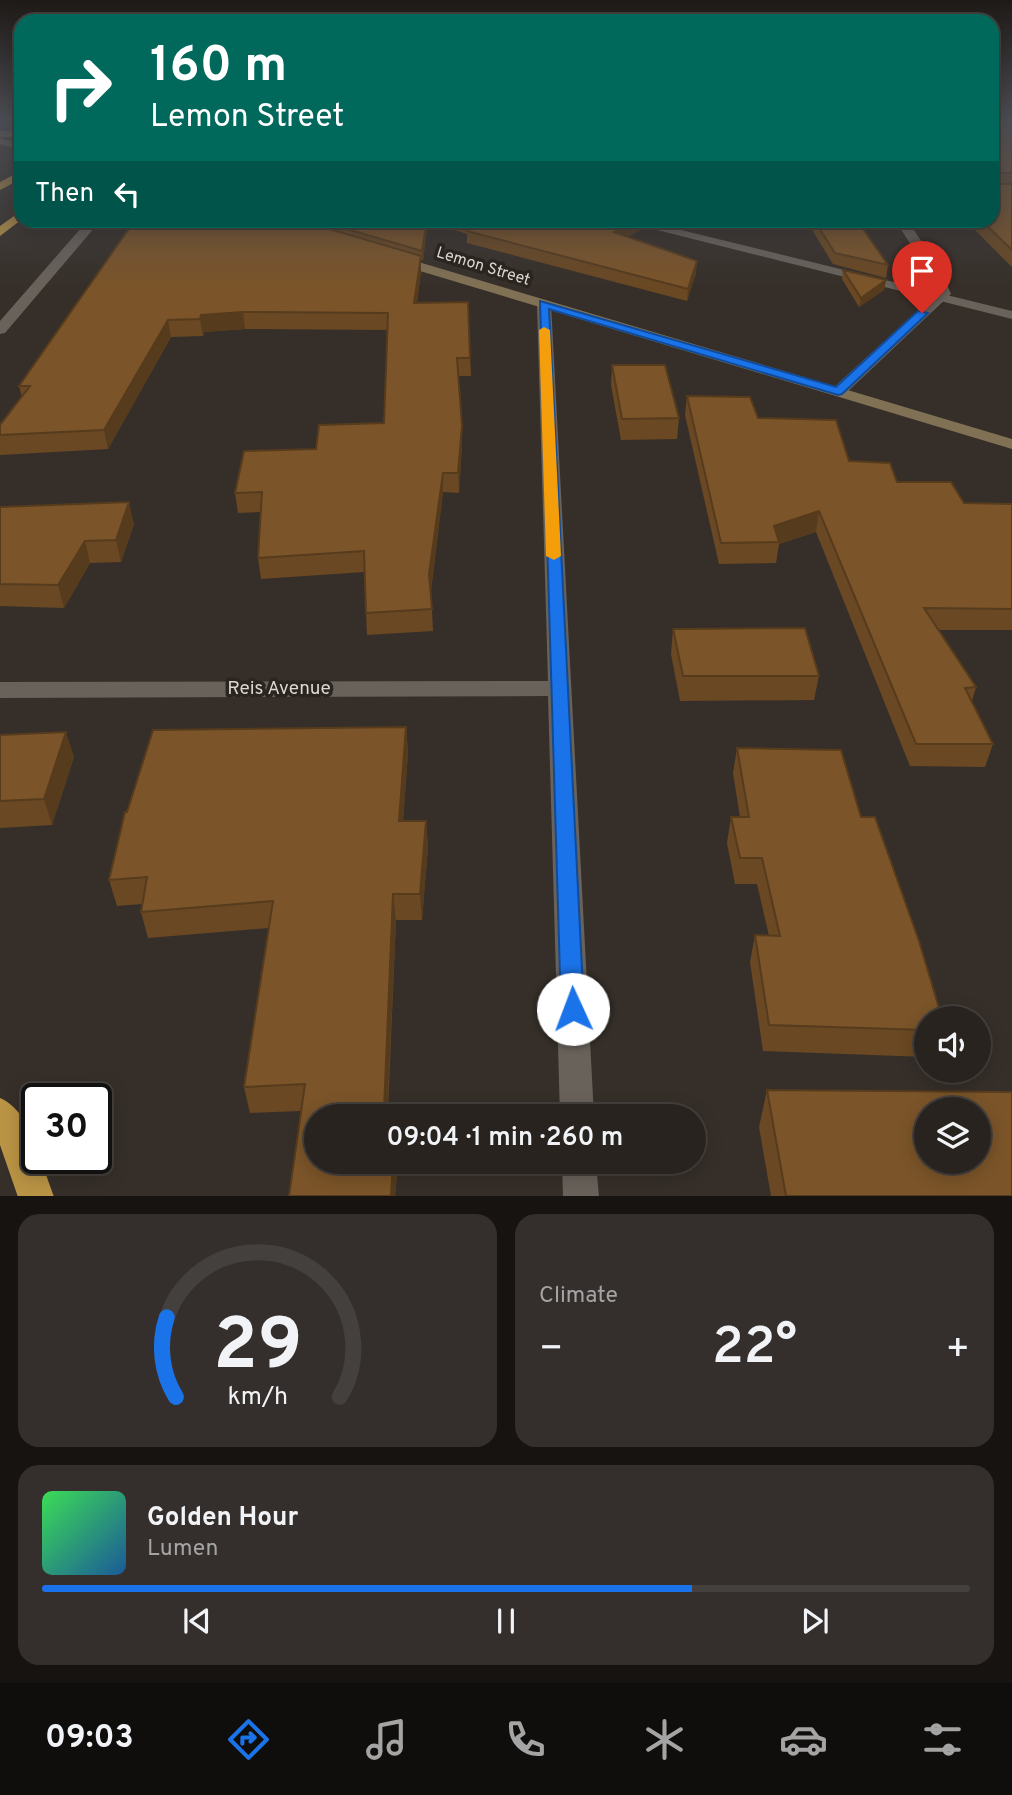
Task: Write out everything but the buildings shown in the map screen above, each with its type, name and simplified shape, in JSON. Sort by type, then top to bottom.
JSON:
[{"type":"highway","points":[[0,1114],[15,1138],[36,1196]]},
{"type":"street","points":[[0,330],[88,228]]},
{"type":"street","points":[[655,228],[1012,315]]},
{"type":"street","points":[[838,392],[944,294],[934,270],[906,228]]},
{"type":"street","name":"Lemon Street","points":[[384,256],[1012,444]]},
{"type":"street","points":[[544,304],[576,1104]]},
{"type":"street","name":"Reis Avenue","points":[[0,690],[559,688]]},
{"type":"street","points":[[580,1174],[581,1196]]},
{"type":"slow traffic","points":[[544,330],[554,556]]},
{"type":"route","points":[[573,1009],[544,304],[838,392],[922,313]]}]
